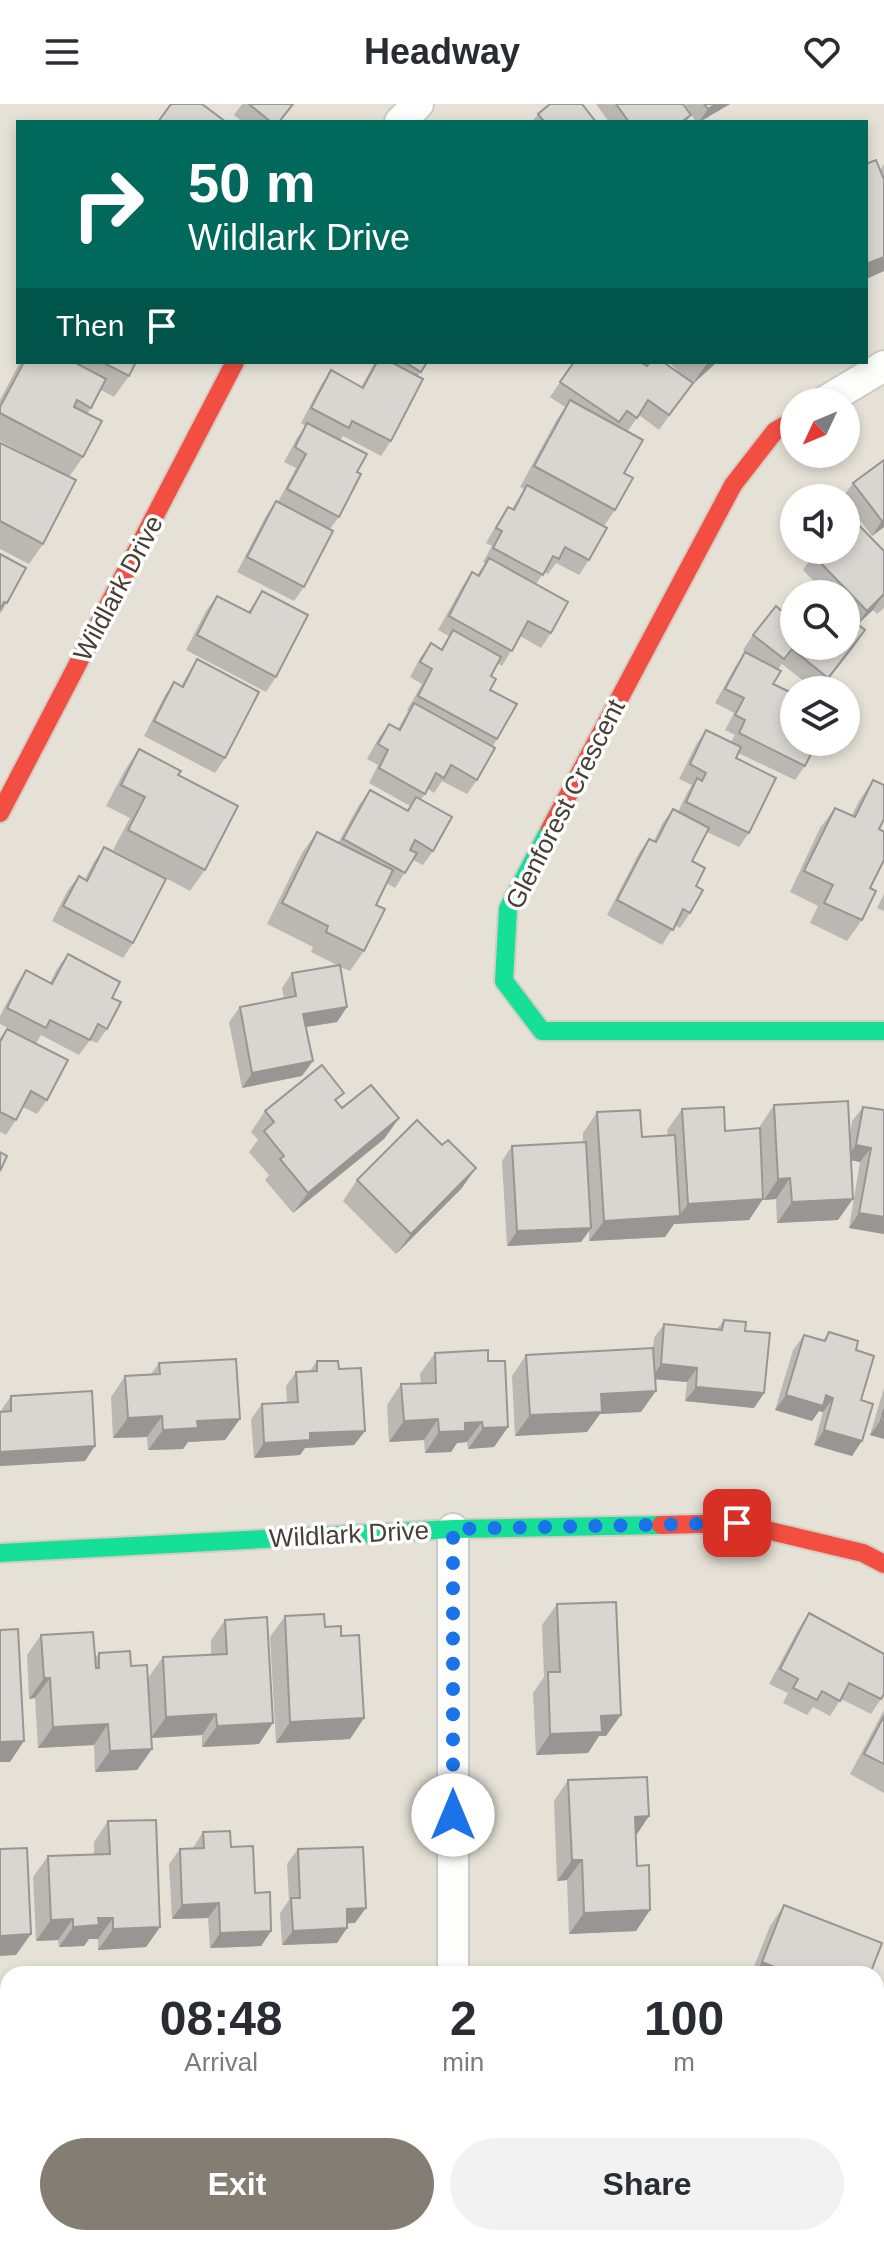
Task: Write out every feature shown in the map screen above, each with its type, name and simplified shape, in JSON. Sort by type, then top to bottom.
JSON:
[{"type":"street","points":[[402,120],[418,104]]},
{"type":"street","name":"Wildlark Drive","points":[[0,813],[234,364]]},
{"type":"street","points":[[847,388],[884,366]]},
{"type":"street","name":"Glenforest Crescent","points":[[780,428],[733,485],[508,909],[504,981],[542,1031],[884,1031]]},
{"type":"street","name":"Wildlark Drive","points":[[0,1553],[453,1529],[737,1523],[863,1553],[884,1564]]},
{"type":"street","points":[[453,1529],[453,1966]]},
{"type":"shaded area","points":[[0,104],[884,104],[884,1966],[0,1966]]},
{"type":"building","points":[[171,104],[202,104],[223,120],[159,120]]},
{"type":"building","points":[[249,104],[293,104],[281,120],[269,120]]},
{"type":"building","points":[[550,104],[582,104],[594,120],[543,120],[538,114]]},
{"type":"building","points":[[616,104],[683,104],[691,115],[684,120],[628,120]]},
{"type":"building","points":[[876,160],[884,180],[884,257],[868,263],[868,163]]},
{"type":"building","points":[[23,364],[78,364],[106,379],[91,408],[77,400],[74,407],[102,421],[83,457],[0,413],[0,407]]},
{"type":"building","points":[[106,364],[135,364],[129,376]]},
{"type":"building","points":[[376,364],[395,364],[423,379],[391,441],[352,421],[349,428],[311,408],[331,370],[363,388]]},
{"type":"building","points":[[408,364],[426,364],[421,372]]},
{"type":"building","points":[[573,364],[666,364],[693,383],[669,415],[648,400],[637,418],[627,411],[619,422],[560,382]]},
{"type":"building","points":[[570,400],[643,440],[624,473],[633,478],[615,510],[534,466]]},
{"type":"building","points":[[307,423],[367,454],[357,472],[361,474],[339,517],[287,489],[306,454],[295,447]]},
{"type":"building","points":[[0,443],[76,480],[43,544],[0,521]]},
{"type":"building","points":[[884,460],[884,520],[860,492],[860,484],[853,483]]},
{"type":"building","points":[[527,485],[607,528],[589,560],[565,547],[559,559],[553,556],[543,575],[493,548],[502,531],[496,528],[508,507],[514,510]]},
{"type":"building","points":[[276,501],[333,531],[304,587],[247,557]]},
{"type":"building","points":[[860,526],[884,551],[884,596],[867,611],[860,604],[860,580],[837,580],[822,564],[860,564]]},
{"type":"building","points":[[0,554],[26,568],[0,610]]},
{"type":"building","points":[[489,558],[568,602],[551,633],[528,621],[512,651],[449,616],[472,572],[479,576]]},
{"type":"building","points":[[262,591],[308,615],[276,677],[197,635],[217,596],[250,613]]},
{"type":"building","points":[[776,606],[780,610],[780,656],[753,635]]},
{"type":"building","points":[[453,630],[501,657],[491,676],[496,679],[490,690],[517,704],[497,739],[418,696],[432,669],[420,662],[431,643],[442,650]]},
{"type":"building","points":[[745,652],[781,671],[773,684],[780,687],[780,754],[739,733],[745,720],[735,715],[744,698],[725,689]]},
{"type":"building","points":[[197,659],[259,692],[225,758],[154,721],[174,682],[183,687]]},
{"type":"building","points":[[806,660],[842,660],[830,676]]},
{"type":"building","points":[[414,703],[495,748],[477,780],[451,765],[444,778],[436,773],[425,794],[379,768],[388,750],[378,744],[389,724],[400,730]]},
{"type":"building","points":[[706,730],[741,747],[736,758],[776,778],[749,833],[686,802],[697,778],[702,781],[706,773],[690,764]]},
{"type":"building","points":[[139,749],[181,771],[178,775],[238,806],[205,870],[128,830],[145,797],[121,785]]},
{"type":"building","points":[[785,756],[810,756],[805,766]]},
{"type":"building","points":[[873,780],[884,785],[884,819],[879,829],[884,832],[884,860],[870,888],[876,891],[862,920],[824,903],[833,885],[804,871],[835,808],[855,817]]},
{"type":"building","points":[[370,790],[408,811],[416,797],[452,817],[433,851],[415,840],[410,850],[417,853],[405,873],[343,839]]},
{"type":"building","points":[[673,809],[709,828],[692,861],[705,868],[696,886],[703,890],[690,913],[683,909],[673,930],[617,900],[649,839],[656,842]]},
{"type":"building","points":[[317,832],[393,870],[376,905],[385,909],[364,951],[326,932],[328,926],[282,903]]},
{"type":"building","points":[[104,847],[166,879],[133,943],[63,906],[79,876],[87,881]]},
{"type":"building","points":[[68,954],[120,982],[112,998],[121,1002],[107,1029],[98,1024],[90,1040],[50,1020],[46,1028],[7,1008],[26,970],[52,984]]},
{"type":"building","points":[[340,965],[347,1007],[303,1014],[313,1061],[252,1073],[240,1007],[296,996],[292,973]]},
{"type":"building","points":[[7,1029],[68,1060],[47,1100],[31,1091],[16,1120],[0,1112],[0,1042]]},
{"type":"building","points":[[322,1065],[344,1093],[335,1100],[342,1108],[371,1085],[399,1118],[308,1193],[280,1159],[284,1156],[264,1131],[274,1122],[265,1111]]},
{"type":"building","points":[[848,1101],[853,1199],[792,1202],[790,1178],[778,1179],[774,1105]]},
{"type":"building","points":[[724,1107],[725,1131],[760,1128],[763,1199],[688,1204],[682,1109]]},
{"type":"building","points":[[863,1107],[884,1110],[884,1217],[859,1213],[871,1148],[856,1145]]},
{"type":"building","points":[[640,1110],[642,1137],[675,1135],[680,1216],[604,1221],[597,1112]]},
{"type":"building","points":[[417,1120],[442,1145],[448,1140],[476,1168],[411,1234],[357,1180]]},
{"type":"building","points":[[586,1142],[591,1228],[517,1231],[512,1146]]},
{"type":"building","points":[[0,1152],[7,1156],[0,1171]]},
{"type":"building","points":[[724,1320],[746,1322],[745,1331],[770,1333],[764,1393],[696,1387],[697,1368],[661,1364],[664,1324],[722,1330]]},
{"type":"building","points":[[829,1332],[858,1341],[856,1350],[874,1356],[861,1400],[873,1404],[862,1441],[824,1430],[833,1398],[826,1395],[823,1406],[786,1395],[804,1335],[825,1341]]},
{"type":"building","points":[[653,1348],[656,1391],[601,1394],[602,1412],[530,1415],[526,1355]]},
{"type":"building","points":[[488,1350],[488,1361],[505,1361],[508,1427],[483,1428],[482,1422],[465,1423],[465,1431],[439,1432],[438,1419],[404,1421],[401,1384],[436,1383],[435,1353]]},
{"type":"building","points":[[236,1359],[240,1419],[197,1421],[198,1428],[163,1430],[162,1416],[128,1418],[125,1376],[160,1374],[159,1363]]},
{"type":"building","points":[[317,1361],[338,1361],[339,1369],[361,1368],[365,1431],[310,1433],[310,1440],[264,1443],[262,1404],[298,1402],[296,1372],[317,1371]]},
{"type":"building","points":[[92,1391],[95,1446],[0,1452],[0,1412],[11,1411],[11,1396]]},
{"type":"building","points":[[616,1602],[621,1715],[601,1716],[602,1732],[550,1734],[548,1672],[560,1672],[557,1604]]},
{"type":"building","points":[[809,1613],[884,1654],[884,1694],[881,1699],[849,1683],[840,1701],[822,1691],[817,1700],[793,1688],[798,1679],[780,1669]]},
{"type":"building","points":[[324,1614],[325,1627],[341,1626],[341,1636],[359,1635],[364,1718],[290,1722],[285,1616]]},
{"type":"building","points":[[267,1617],[273,1723],[217,1726],[216,1714],[166,1717],[163,1657],[227,1654],[225,1620]]},
{"type":"building","points":[[18,1629],[24,1741],[0,1742],[0,1630]]},
{"type":"building","points":[[93,1632],[96,1668],[99,1668],[99,1653],[130,1651],[131,1666],[147,1665],[152,1749],[110,1751],[108,1724],[53,1727],[50,1678],[44,1678],[41,1635]]},
{"type":"building","points":[[884,1716],[884,1764],[864,1754]]},
{"type":"building","points":[[647,1777],[649,1816],[635,1817],[637,1866],[649,1865],[650,1910],[584,1913],[582,1860],[572,1860],[568,1780]]},
{"type":"building","points":[[156,1820],[160,1927],[113,1929],[113,1918],[98,1918],[99,1925],[73,1927],[73,1919],[51,1920],[48,1856],[110,1854],[108,1821]]},
{"type":"building","points":[[230,1831],[231,1847],[253,1846],[255,1893],[270,1892],[271,1931],[220,1933],[219,1903],[182,1905],[180,1849],[204,1848],[203,1832]]},
{"type":"building","points":[[363,1847],[366,1908],[347,1909],[347,1928],[293,1931],[291,1898],[300,1898],[298,1849]]},
{"type":"building","points":[[27,1848],[31,1934],[0,1936],[0,1849]]},
{"type":"building","points":[[784,1905],[882,1943],[873,1966],[772,1966],[762,1962]]},
{"type":"traffic: fast","points":[[550,829],[508,909],[504,981],[542,1031],[884,1031]]},
{"type":"traffic: fast","points":[[0,1553],[453,1529],[661,1525]]},
{"type":"traffic: jam","points":[[0,813],[234,364]]},
{"type":"traffic: jam","points":[[550,829],[733,485],[780,428]]},
{"type":"traffic: jam","points":[[661,1525],[737,1523],[863,1553],[884,1564]]},
{"type":"route","points":[[453,1815],[453,1529],[737,1523]]}]
